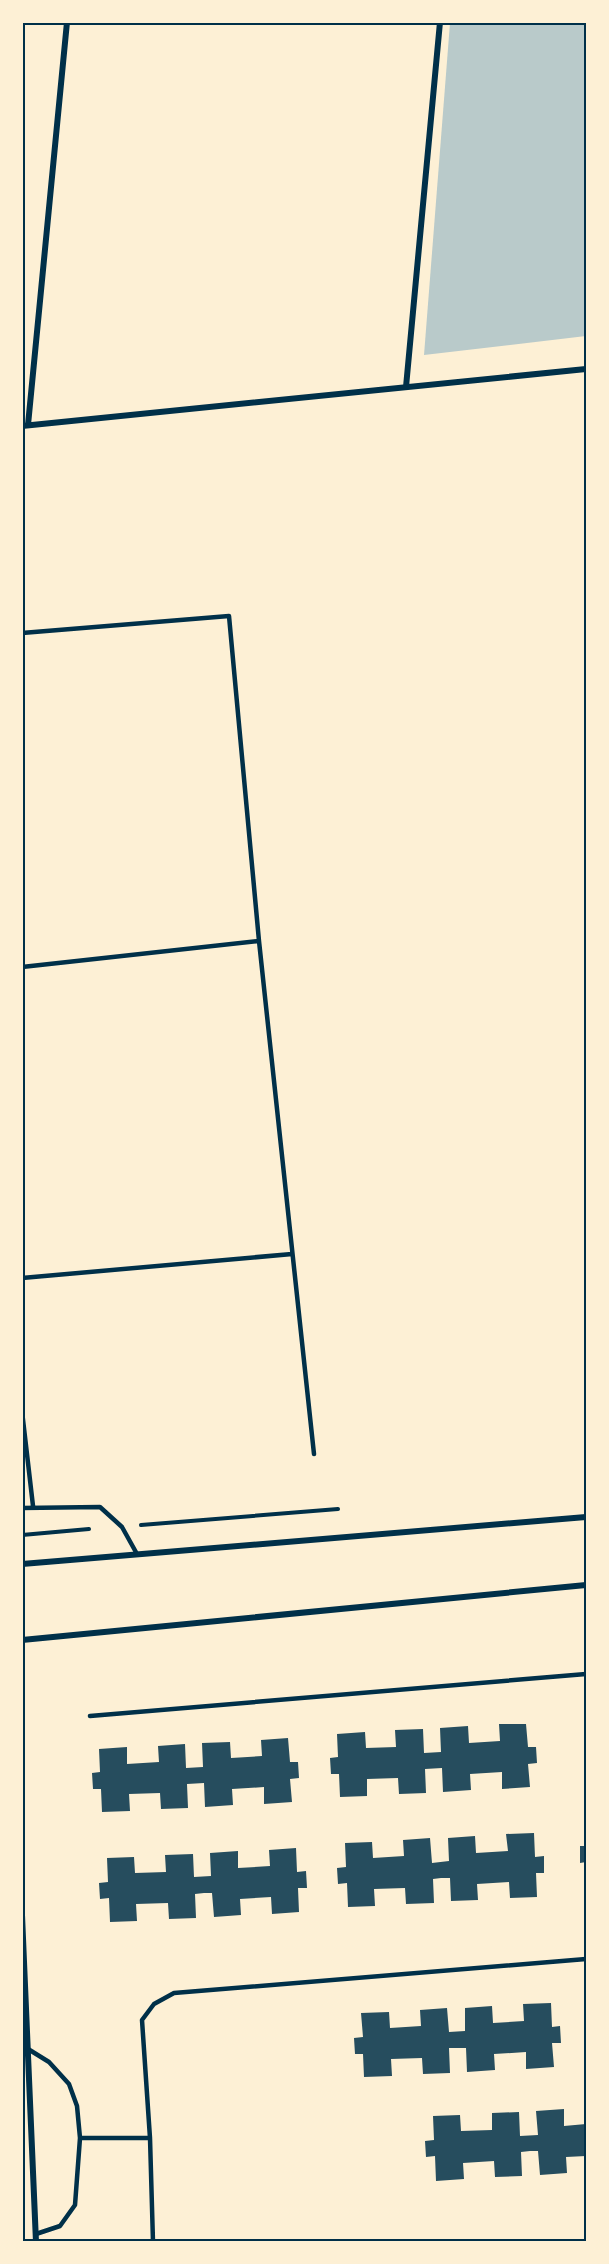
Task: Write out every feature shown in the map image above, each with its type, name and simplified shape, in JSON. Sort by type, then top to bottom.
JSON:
[{"type":"street","points":[[67,22],[25,426],[586,369]]},
{"type":"street","points":[[406,387],[440,22]]},
{"type":"street","points":[[22,1564],[586,1517]]},
{"type":"street","points":[[22,1640],[586,1585]]},
{"type":"street","points":[[22,1915],[36,2238]]},
{"type":"lane","points":[[22,633],[229,616],[259,941],[314,1454]]},
{"type":"lane","points":[[22,967],[259,941]]},
{"type":"lane","points":[[22,1278],[292,1254]]},
{"type":"lane","points":[[22,1411],[33,1506]]},
{"type":"lane","points":[[22,1508],[33,1506],[100,1507],[122,1527],[137,1554]]},
{"type":"lane","points":[[90,1716],[586,1674]]},
{"type":"lane","points":[[153,2241],[150,2138],[142,2020],[154,2004],[174,1993],[586,1959]]},
{"type":"lane","points":[[28,2049],[49,2062],[69,2084],[77,2106],[80,2138],[75,2205],[60,2226],[36,2238]]},
{"type":"lane","points":[[80,2138],[150,2138]]},
{"type":"path","points":[[22,1535],[338,1509]]},
{"type":"shaded area","points":[[450,23],[586,23],[586,336],[424,355]]},
{"type":"building","points":[[499,1724],[526,1724],[528,1747],[536,1747],[537,1763],[528,1764],[530,1787],[502,1789],[502,1772],[470,1774],[471,1790],[443,1792],[442,1768],[425,1769],[426,1793],[399,1794],[398,1778],[367,1779],[367,1796],[340,1797],[339,1774],[331,1774],[330,1758],[338,1757],[337,1734],[365,1732],[366,1748],[396,1747],[395,1730],[423,1729],[424,1753],[441,1752],[440,1728],[468,1726],[469,1743],[500,1741]]},
{"type":"building","points":[[288,1738],[290,1762],[298,1762],[299,1778],[290,1779],[292,1802],[264,1804],[264,1787],[232,1789],[233,1805],[205,1807],[204,1783],[187,1784],[188,1808],[161,1809],[160,1793],[129,1794],[130,1811],[102,1812],[101,1789],[93,1789],[92,1773],[100,1772],[99,1749],[127,1747],[127,1764],[159,1762],[158,1746],[185,1744],[186,1768],[203,1767],[202,1743],[230,1742],[231,1758],[262,1756],[261,1740]]},
{"type":"building","points":[[534,1833],[535,1857],[544,1856],[544,1873],[536,1873],[537,1897],[510,1898],[509,1882],[477,1884],[478,1900],[451,1901],[450,1878],[441,1878],[433,1879],[434,1903],[406,1904],[405,1888],[374,1889],[375,1906],[348,1907],[347,1883],[338,1884],[337,1868],[346,1867],[345,1843],[372,1842],[373,1858],[404,1856],[403,1840],[430,1838],[432,1863],[449,1861],[448,1838],[475,1836],[476,1853],[508,1851],[506,1834]]},
{"type":"building","points":[[580,1846],[586,1846],[586,1862],[580,1863]]},
{"type":"building","points":[[296,1848],[297,1872],[306,1871],[307,1888],[298,1888],[299,1912],[272,1914],[271,1897],[240,1899],[241,1915],[214,1917],[212,1893],[204,1893],[195,1894],[196,1918],[169,1919],[168,1903],[136,1904],[137,1921],[110,1922],[109,1898],[100,1899],[99,1883],[108,1882],[107,1858],[134,1857],[135,1873],[166,1872],[165,1855],[193,1854],[194,1877],[211,1876],[210,1853],[238,1851],[238,1868],[270,1866],[269,1850]]},
{"type":"building","points":[[551,2003],[552,2027],[560,2026],[561,2043],[552,2043],[554,2067],[526,2069],[526,2052],[494,2054],[495,2070],[467,2072],[466,2048],[449,2048],[450,2073],[423,2074],[422,2058],[391,2059],[392,2076],[364,2077],[363,2054],[355,2054],[354,2038],[363,2037],[361,2013],[389,2012],[390,2028],[421,2026],[420,2010],[447,2008],[449,2032],[465,2031],[465,2008],[492,2006],[493,2023],[524,2021],[523,2004]]},
{"type":"building","points":[[564,2109],[564,2126],[586,2124],[586,2156],[566,2157],[567,2173],[540,2175],[538,2151],[530,2151],[521,2152],[522,2176],[495,2177],[494,2161],[463,2163],[464,2179],[436,2181],[435,2156],[426,2157],[425,2141],[434,2140],[433,2116],[460,2115],[461,2131],[492,2130],[492,2113],[519,2112],[520,2136],[538,2135],[536,2111]]}]
